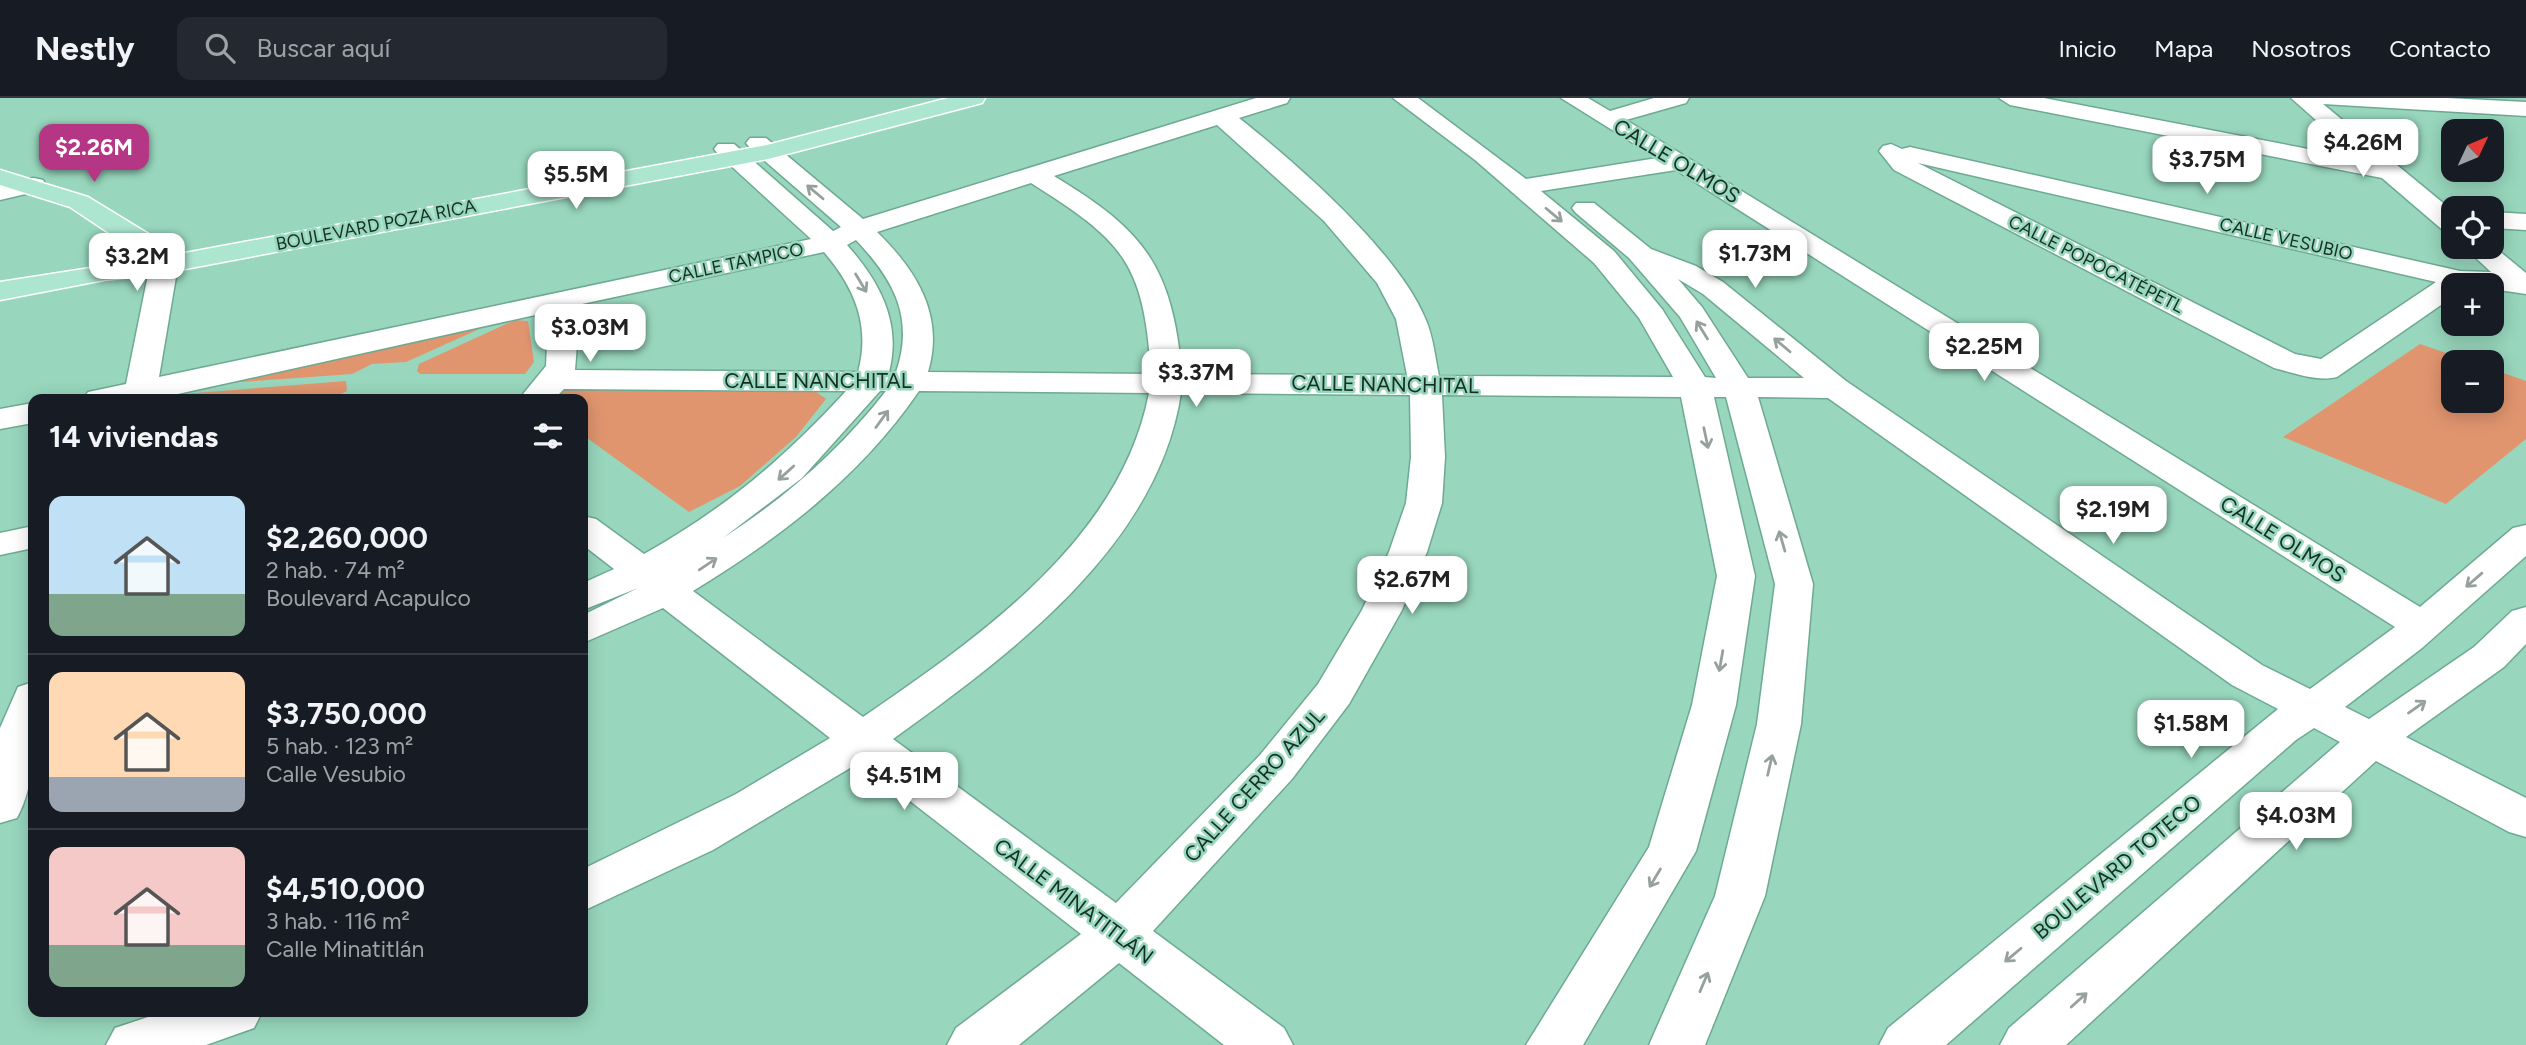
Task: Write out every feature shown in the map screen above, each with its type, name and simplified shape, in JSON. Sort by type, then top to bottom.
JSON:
[{"type":"main road","name":"BOULEVARD POZA RICA","points":[[747,151],[936,98]]},
{"type":"main road","name":"BOULEVARD POZA RICA","points":[[0,291],[747,151],[974,98]]},
{"type":"main road","points":[[0,177],[79,202],[162,259]]},
{"type":"street","name":"CALLE TAMPICO","points":[[141,394],[829,243],[858,229],[1279,98]]},
{"type":"street","points":[[1404,98],[1639,252],[1686,272],[1713,288],[1835,388],[2247,675],[2526,819]]},
{"type":"street","points":[[1440,98],[1537,184],[1604,257],[1652,315],[1695,387],[1736,576],[1714,705],[1672,851],[1554,1045]]},
{"type":"street","name":"CALLE OLMOS","points":[[1572,98],[1680,162],[2422,626]]},
{"type":"street","points":[[1607,119],[1678,98]]},
{"type":"street","points":[[2010,98],[2389,172]]},
{"type":"street","points":[[2302,98],[2441,213]]},
{"type":"street","points":[[2325,98],[2526,107]]},
{"type":"street","points":[[2515,98],[2526,107]]},
{"type":"street","name":"CALLE CERRO AZUL","points":[[975,1045],[1003,1027],[1117,935],[1276,767],[1334,695],[1382,610],[1408,552],[1424,503],[1428,457],[1424,384],[1411,319],[1390,280],[1333,215],[1232,123],[1217,116]]},
{"type":"street","points":[[588,597],[653,581],[756,531],[849,458],[875,430],[909,380],[918,339],[917,312],[909,287],[893,265],[858,229],[747,151]]},
{"type":"street","points":[[588,628],[621,615],[653,581],[782,477],[828,433],[870,380],[879,343],[874,311],[863,283],[747,151]]},
{"type":"street","name":"CALLE VESUBIO","points":[[1891,151],[1927,156],[2441,275]]},
{"type":"street","name":"CALLE POPOCATÉPETL","points":[[1891,151],[1903,165],[2285,361],[2308,368],[2326,370],[2441,292]]},
{"type":"street","points":[[1537,184],[1680,162]]},
{"type":"street","points":[[588,888],[736,814],[864,738],[929,693],[1045,593],[1095,541],[1134,484],[1153,440],[1167,382],[1159,312],[1137,256],[1116,231],[1033,174]]},
{"type":"street","points":[[0,192],[34,186]]},
{"type":"street","points":[[2504,221],[2526,222]]},
{"type":"street","points":[[1639,252],[1692,313],[1738,387],[1794,584],[1779,724],[1740,895],[1677,1045]]},
{"type":"street","points":[[141,394],[162,259]]},
{"type":"street","points":[[2492,259],[2524,284]]},
{"type":"street","name":"CALLE VESUBIO","points":[[2504,282],[2524,284]]},
{"type":"street","points":[[547,389],[565,359],[552,302]]},
{"type":"street","name":"CALLE NANCHITAL","points":[[547,389],[870,380],[1835,388]]},
{"type":"street","points":[[0,419],[28,413]]},
{"type":"street","name":"CALLE MINATITLÁN","points":[[588,531],[1265,1045]]},
{"type":"street","name":"BOULEVARD TOTECO","points":[[1907,1045],[2280,729],[2312,710],[2422,626],[2526,536]]},
{"type":"street","points":[[0,544],[28,538]]},
{"type":"street","points":[[2028,1045],[2371,740],[2489,657],[2526,620]]},
{"type":"street","points":[[11,780],[28,716]]},
{"type":"street","points":[[134,1045],[220,1017]]},
{"type":"shaded area","points":[[504,318],[406,362],[372,364],[352,374],[213,384]]},
{"type":"shaded area","points":[[515,320],[528,321],[534,362],[525,374],[420,374],[417,371],[419,364]]},
{"type":"shaded area","points":[[2420,344],[2441,351],[2441,413],[2504,413],[2504,373],[2526,381],[2526,439],[2446,504],[2283,437]]},
{"type":"shaded area","points":[[346,381],[347,391],[341,394],[183,394]]},
{"type":"shaded area","points":[[570,385],[811,388],[826,399],[796,437],[740,486],[689,512],[588,439],[588,394],[556,394]]}]
